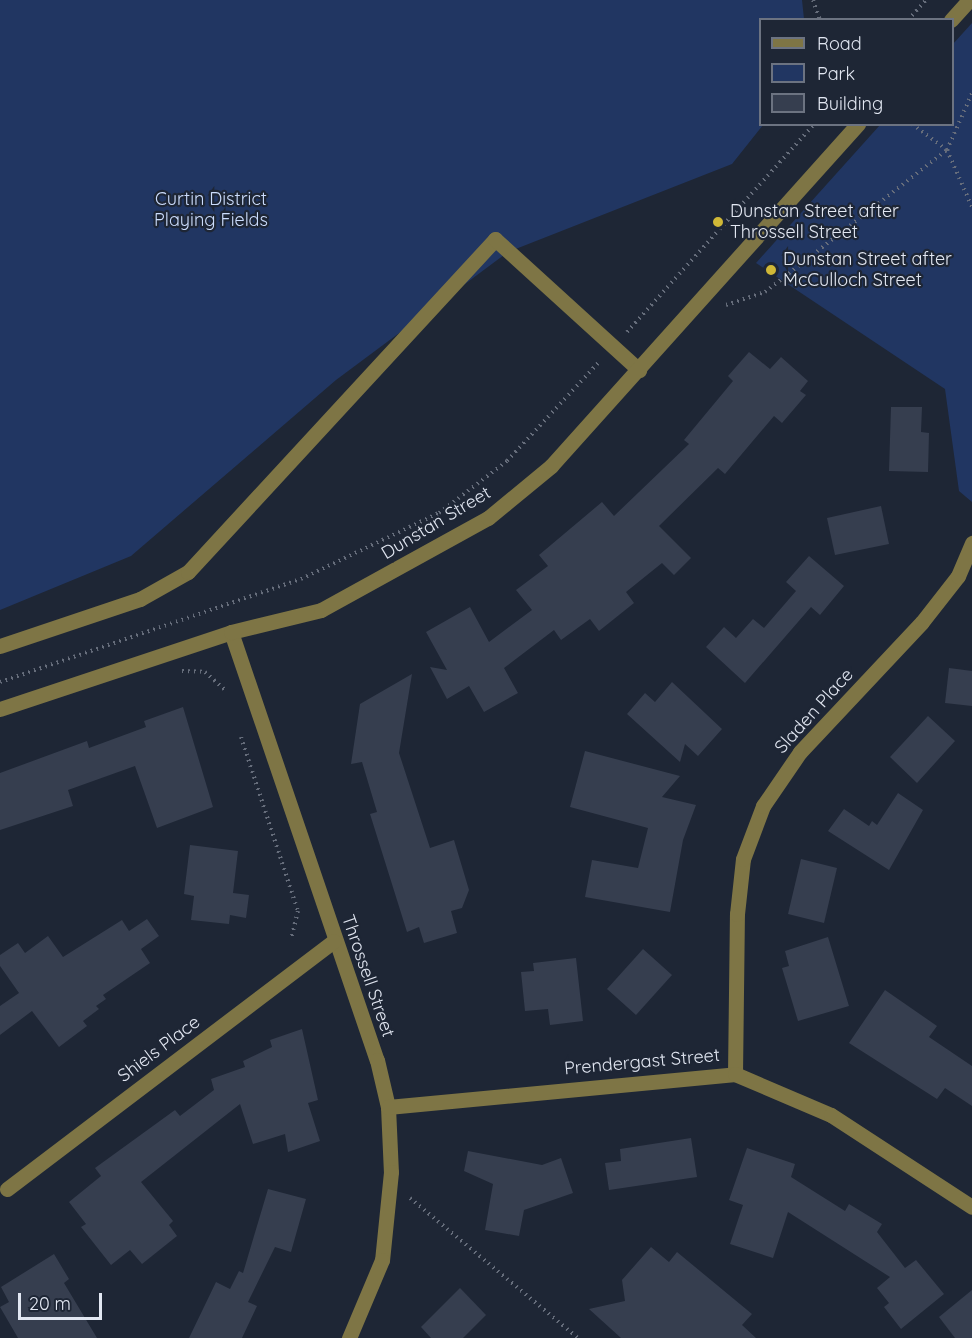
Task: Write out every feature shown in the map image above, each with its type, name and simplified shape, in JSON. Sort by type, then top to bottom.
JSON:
[{"type":"street","points":[[953,18],[969,0]]},
{"type":"street","name":"Dunstan Street","points":[[0,709],[231,632],[321,610],[488,518],[551,466],[856,126]]},
{"type":"street","points":[[0,646],[140,598],[188,572],[495,239],[639,370]]},
{"type":"street","name":"Sladen Place","points":[[735,1074],[733,990],[738,903],[743,859],[763,806],[800,752],[922,622],[958,576],[972,543]]},
{"type":"street","name":"Throssell Street","points":[[231,632],[334,941],[377,1060],[388,1107],[391,1172],[382,1260],[349,1338]]},
{"type":"street","name":"Shiels Place","points":[[7,1189],[334,941]]},
{"type":"street","name":"Prendergast Street","points":[[388,1107],[735,1074],[831,1115],[972,1207]]},
{"type":"path","points":[[813,0],[819,18]]},
{"type":"path","points":[[910,18],[926,0]]},
{"type":"path","points":[[685,318],[765,292],[947,150],[972,93]]},
{"type":"path","points":[[0,682],[301,579],[439,513],[507,461],[812,126]]},
{"type":"path","points":[[915,126],[947,150],[972,207]]},
{"type":"path","points":[[169,624],[182,673],[205,672],[224,685],[228,698]]},
{"type":"path","points":[[240,732],[298,911],[289,933],[291,939]]},
{"type":"path","points":[[406,1195],[578,1338]]},
{"type":"green space","name":"Curtin District Playing Fields","points":[[0,0],[802,0],[804,18],[759,18],[759,126],[762,126],[732,164],[508,252],[336,380],[131,556],[0,610]]},
{"type":"green space","points":[[972,23],[972,502],[959,491],[945,389],[756,263],[879,126],[954,126],[954,43]]},
{"type":"building","points":[[749,352],[770,369],[781,357],[808,381],[800,391],[806,395],[782,423],[774,416],[725,474],[718,468],[659,526],[691,558],[674,575],[662,563],[626,592],[634,603],[599,631],[590,619],[561,640],[554,630],[504,668],[518,693],[484,712],[469,686],[447,699],[430,667],[447,670],[426,632],[470,607],[489,642],[532,610],[516,590],[548,566],[539,555],[602,502],[614,516],[689,444],[684,440],[733,381],[728,376]]},
{"type":"building","points":[[891,407],[922,407],[921,432],[929,433],[928,472],[889,471]]},
{"type":"building","points":[[881,506],[889,544],[835,555],[827,518]]},
{"type":"building","points":[[809,556],[844,586],[820,615],[811,607],[745,683],[706,647],[724,627],[736,638],[753,619],[764,628],[796,591],[786,582]]},
{"type":"building","points":[[949,668],[972,671],[972,706],[945,703]]},
{"type":"building","points":[[412,674],[399,753],[430,848],[454,840],[469,890],[462,908],[451,911],[457,933],[424,943],[419,927],[407,932],[370,814],[377,812],[362,762],[351,764],[360,704]]},
{"type":"building","points":[[672,682],[722,729],[698,756],[685,744],[680,762],[627,714],[645,693],[655,702]]},
{"type":"building","points":[[183,707],[213,807],[157,828],[135,766],[68,790],[73,806],[0,830],[0,773],[87,741],[89,748],[146,727],[144,721]]},
{"type":"building","points":[[928,716],[955,741],[917,783],[890,757]]},
{"type":"building","points":[[585,751],[680,776],[662,797],[696,805],[683,840],[670,912],[585,897],[592,860],[638,868],[648,828],[570,807]]},
{"type":"building","points":[[898,793],[923,810],[889,870],[828,831],[844,809],[869,826],[872,821],[877,825]]},
{"type":"building","points":[[190,845],[238,851],[233,893],[249,895],[246,918],[230,915],[229,924],[191,920],[194,896],[184,894]]},
{"type":"building","points":[[801,859],[837,868],[824,923],[788,914]]},
{"type":"building","points":[[147,919],[159,936],[141,949],[150,963],[103,995],[106,999],[96,1006],[99,1009],[83,1021],[87,1026],[59,1047],[32,1011],[0,1035],[0,1006],[19,993],[0,966],[0,955],[18,943],[25,953],[48,936],[63,957],[122,920],[129,931]]},
{"type":"building","points":[[828,937],[849,1006],[798,1021],[782,968],[789,966],[785,951]]},
{"type":"building","points":[[643,949],[672,975],[636,1015],[607,989]]},
{"type":"building","points":[[576,958],[583,1021],[550,1025],[548,1009],[525,1011],[521,972],[534,971],[533,963]]},
{"type":"building","points":[[885,990],[937,1026],[929,1037],[972,1066],[972,1106],[945,1088],[937,1099],[849,1043]]},
{"type":"building","points":[[302,1029],[318,1100],[308,1103],[320,1141],[288,1152],[285,1134],[253,1144],[240,1104],[141,1182],[173,1221],[169,1225],[177,1236],[142,1264],[130,1250],[111,1265],[81,1227],[86,1224],[69,1202],[101,1176],[95,1168],[175,1110],[180,1116],[214,1090],[211,1079],[245,1067],[243,1061],[272,1047],[270,1040]]},
{"type":"building","points":[[691,1138],[697,1177],[609,1190],[605,1163],[621,1161],[620,1149]]},
{"type":"building","points":[[747,1148],[795,1164],[791,1177],[845,1211],[849,1204],[882,1224],[877,1232],[905,1268],[916,1260],[944,1294],[901,1329],[884,1307],[889,1303],[877,1288],[890,1277],[788,1212],[773,1258],[730,1244],[743,1205],[729,1200]]},
{"type":"building","points":[[468,1151],[542,1165],[561,1158],[573,1193],[524,1210],[519,1236],[485,1230],[493,1184],[464,1171]]},
{"type":"building","points":[[268,1189],[306,1199],[291,1252],[275,1247],[248,1302],[257,1306],[242,1338],[189,1338],[216,1282],[230,1289],[239,1271],[243,1273]]},
{"type":"building","points":[[651,1247],[669,1262],[677,1252],[752,1314],[742,1325],[756,1338],[621,1338],[589,1309],[625,1301],[622,1280]]},
{"type":"building","points":[[54,1254],[69,1279],[64,1283],[97,1338],[18,1338],[0,1307],[9,1302],[1,1287]]},
{"type":"building","points":[[460,1288],[486,1315],[463,1338],[431,1338],[421,1327]]},
{"type":"building","points":[[972,1290],[972,1338],[955,1338],[939,1317]]},
{"type":"place","name":"Dunstan Street after Throssell Street","points":[[718,222]]},
{"type":"place","name":"Dunstan Street after McCulloch Street","points":[[771,270]]}]
